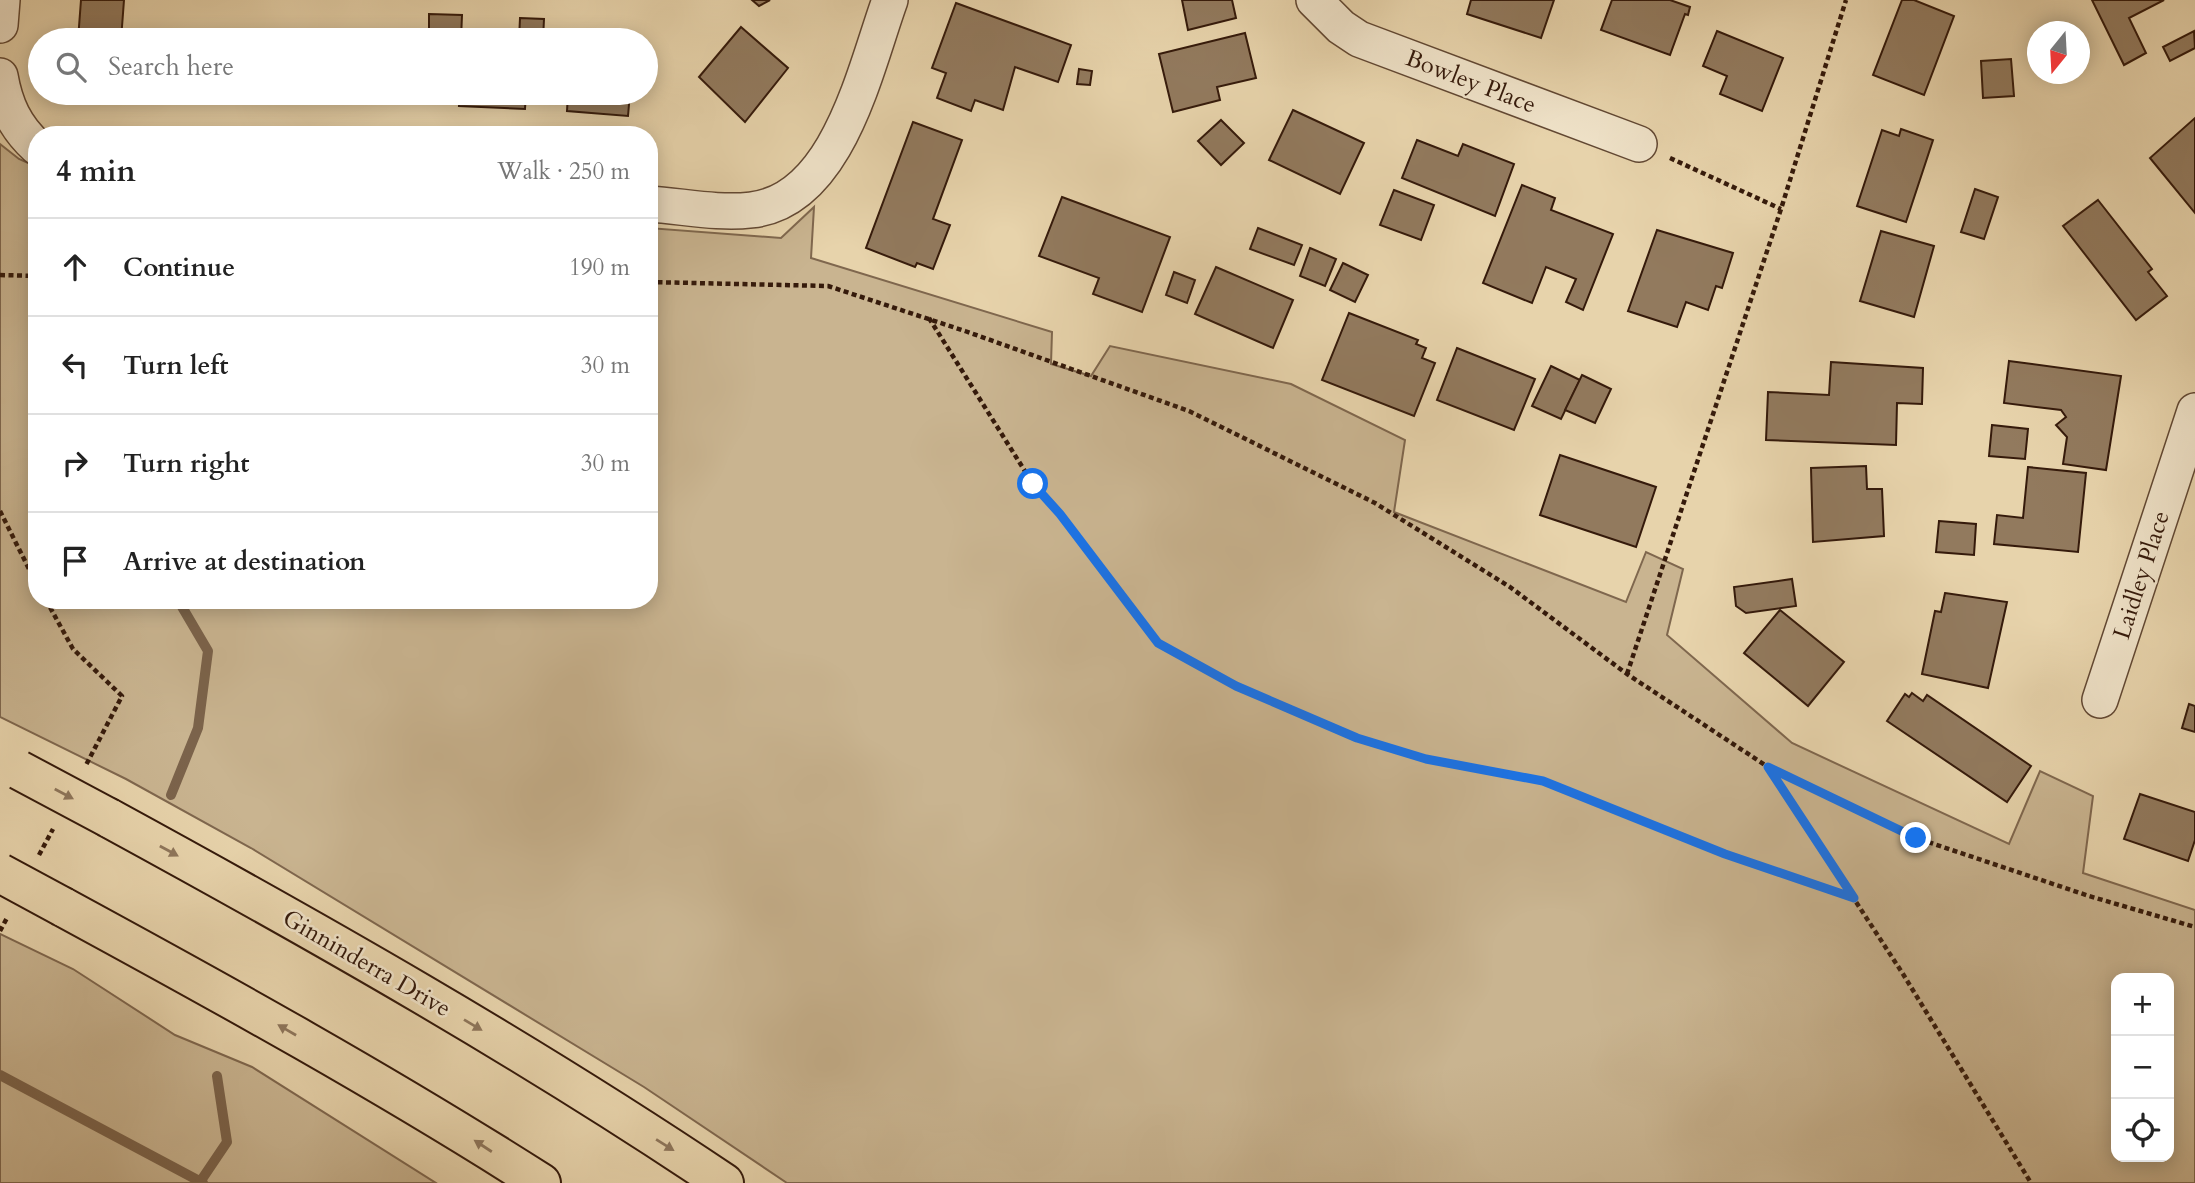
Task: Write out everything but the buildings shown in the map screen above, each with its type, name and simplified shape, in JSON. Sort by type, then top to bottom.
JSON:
[{"type":"main road","name":"Ginninderra Drive","points":[[10,765],[317,932],[516,1051],[724,1183]]},
{"type":"main road","points":[[0,873],[258,1014],[453,1127],[541,1183]]},
{"type":"street","points":[[0,25],[2,0]]},
{"type":"street","points":[[658,205],[750,211],[780,204],[807,186],[837,143],[890,0]]},
{"type":"street","name":"Bowley Place","points":[[1314,0],[1341,27],[1359,38],[1639,144]]},
{"type":"street","points":[[0,76],[4,99],[20,131],[28,139]]},
{"type":"street","name":"Laidley Place","points":[[2100,700],[2195,411]]},
{"type":"path","points":[[1627,674],[1846,0]]},
{"type":"path","points":[[1639,144],[1780,209]]},
{"type":"path","points":[[0,275],[28,276]]},
{"type":"path","points":[[658,282],[828,286],[929,318],[1189,411],[1375,503],[1510,587],[1627,674],[1768,767],[1916,838],[2090,896],[2195,927]]},
{"type":"path","points":[[929,318],[1033,484],[1060,514],[1158,643],[1236,686],[1357,738],[1426,759],[1543,781],[1725,854],[1854,898]]},
{"type":"path","points":[[0,511],[28,566]]},
{"type":"path","points":[[51,609],[74,649],[122,696]]},
{"type":"path","points":[[1768,767],[1854,898],[2031,1183]]},
{"type":"shaded area","points":[[0,144],[28,163],[28,609],[658,609],[658,229],[781,238],[814,207],[811,258],[1052,332],[1051,364],[1091,376],[1110,346],[1291,384],[1405,440],[1394,512],[1626,602],[1646,552],[1683,569],[1667,635],[1792,743],[2009,844],[2040,771],[2093,796],[2083,873],[2195,910],[2195,1183],[787,1183],[644,1087],[251,848],[126,779],[0,717]]},
{"type":"shaded area","points":[[0,934],[73,969],[175,1035],[252,1067],[436,1183],[0,1183]]},
{"type":"waterway","points":[[171,795],[198,728],[208,651],[183,609]]},
{"type":"waterway","points":[[0,1075],[203,1183]]},
{"type":"waterway","points":[[200,1182],[227,1142],[217,1076]]},
{"type":"route","points":[[1033,484],[1060,514],[1158,643],[1236,686],[1357,738],[1426,759],[1543,781],[1725,854],[1854,898],[1768,767],[1916,838]]}]
